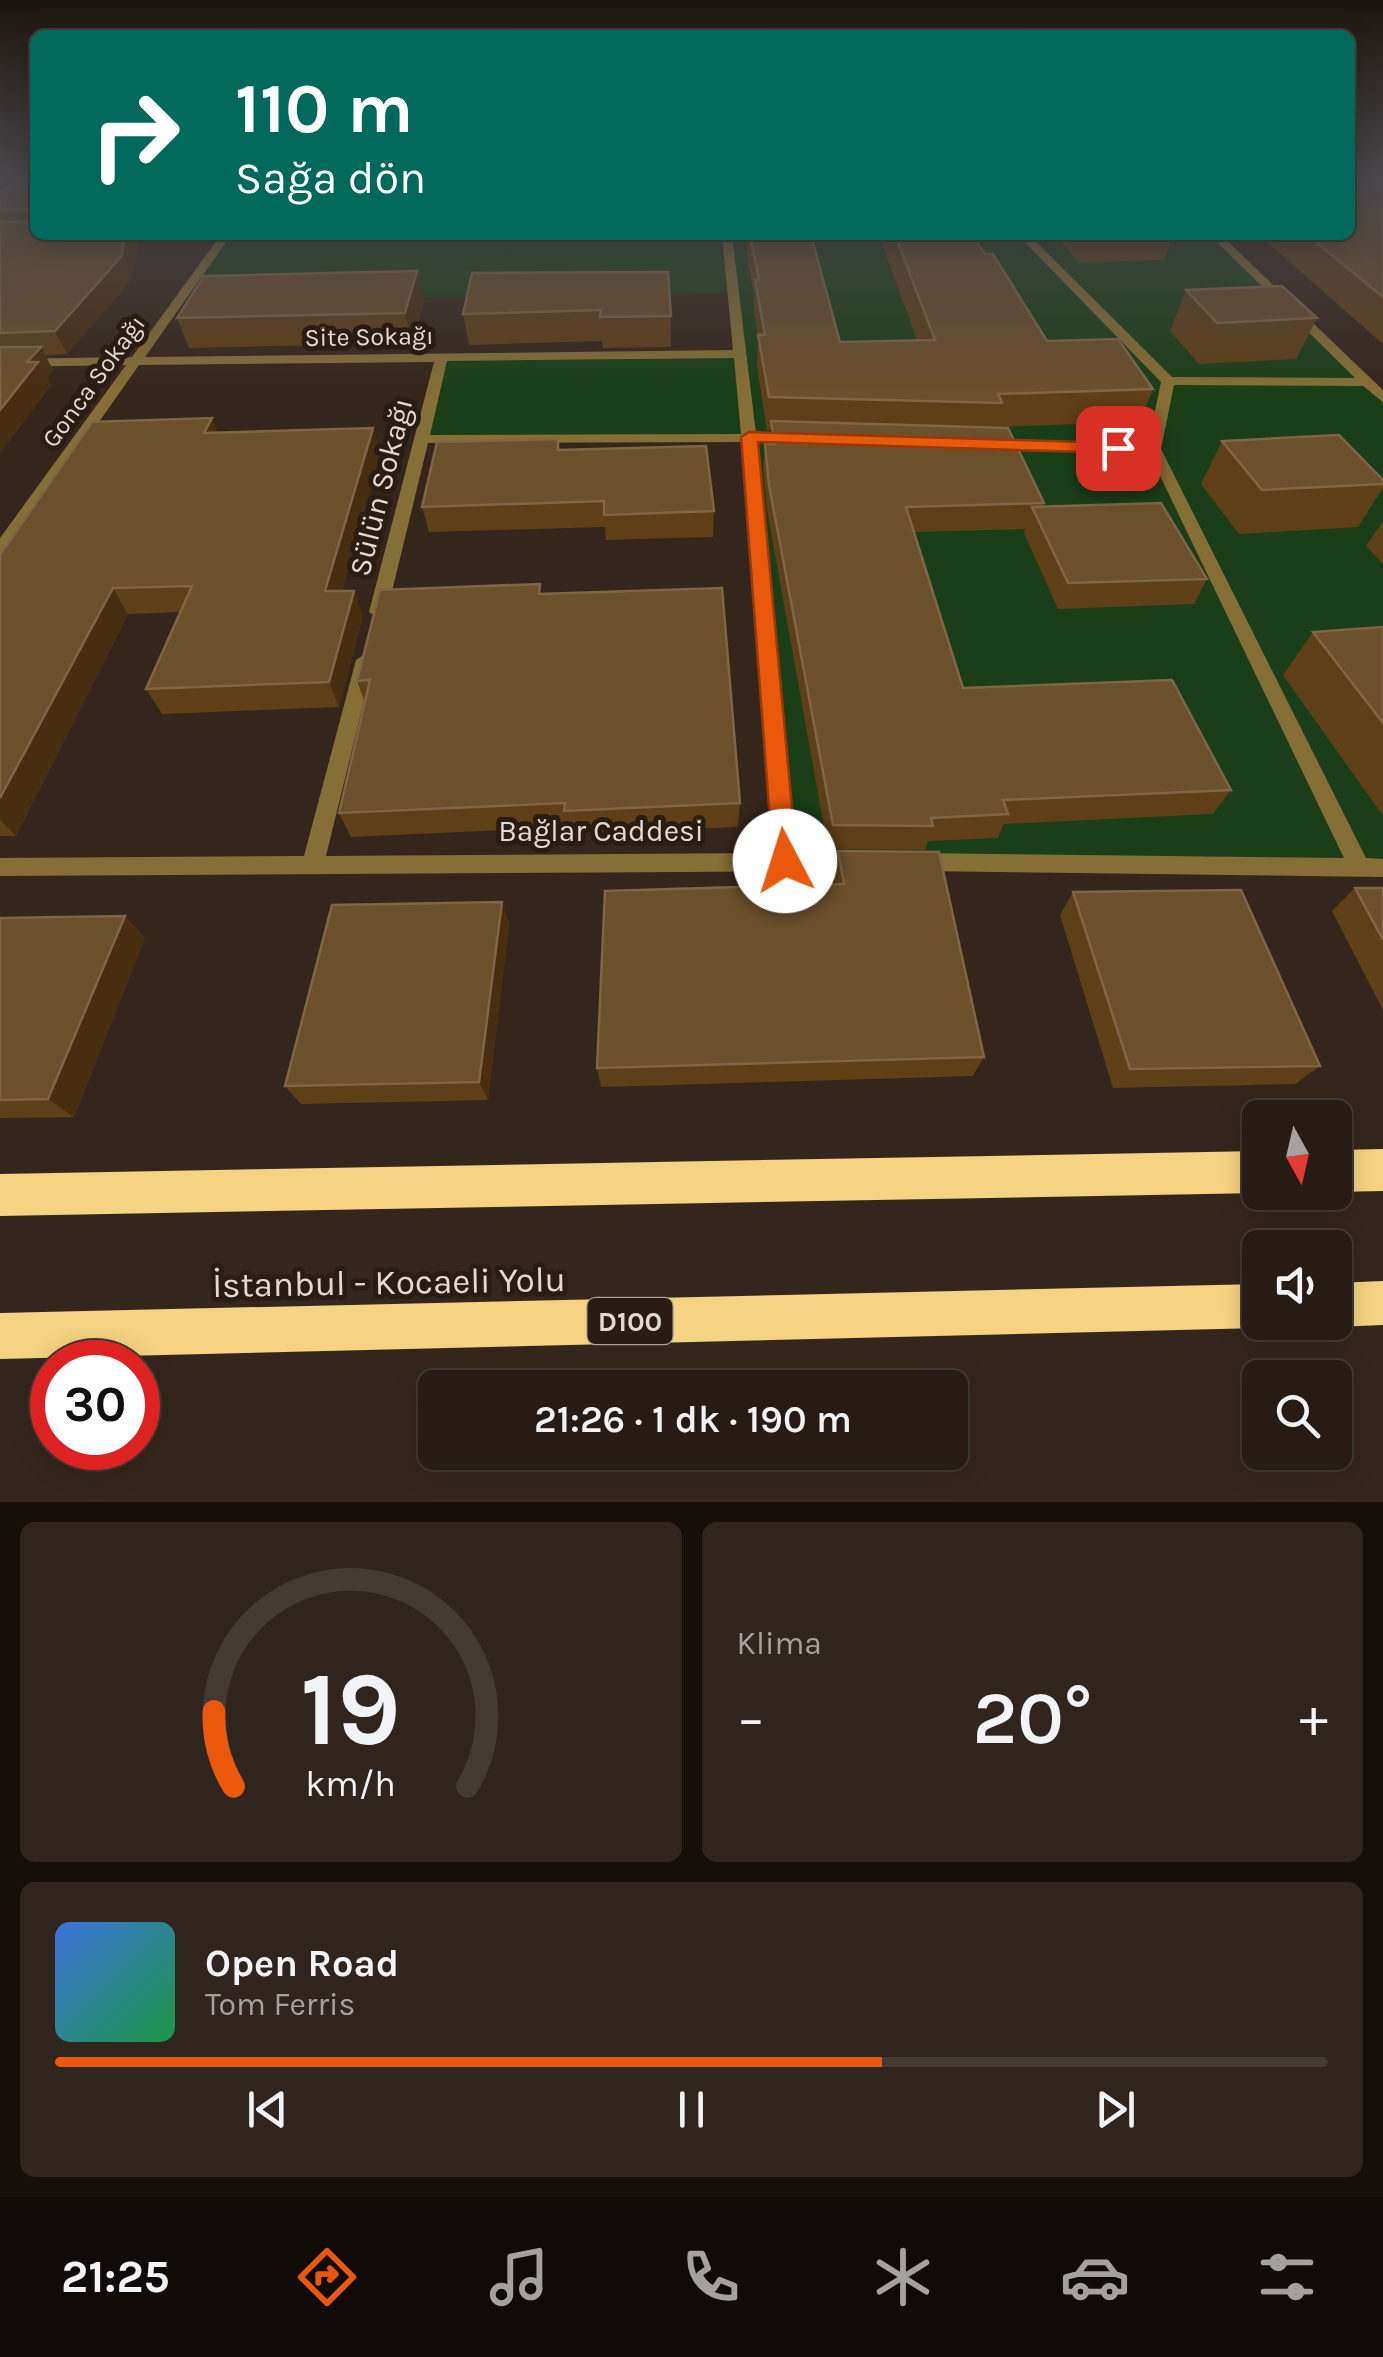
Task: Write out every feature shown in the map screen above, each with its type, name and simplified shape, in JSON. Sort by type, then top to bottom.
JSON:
[{"type":"highway","points":[[1352,1171],[1383,1170]]},
{"type":"highway","points":[[0,1196],[1242,1172]]},
{"type":"highway","points":[[1352,1304],[1383,1304]]},
{"type":"highway","name":"İstanbul - Kocaeli Yolu","points":[[0,1336],[1242,1306]]},
{"type":"street","name":"Gonca Sokağı","points":[[0,550],[214,252]]},
{"type":"street","points":[[729,252],[749,437],[785,861]]},
{"type":"street","points":[[1040,252],[1168,382],[1367,382]]},
{"type":"street","points":[[1233,252],[1383,398]]},
{"type":"street","name":"Site Sokağı","points":[[0,363],[738,354]]},
{"type":"street","name":"Sülün Sokağı","points":[[372,632],[442,357]]},
{"type":"street","points":[[1168,382],[1154,449],[1359,868]]},
{"type":"street","points":[[422,439],[807,439]]},
{"type":"street","points":[[980,444],[1154,449]]},
{"type":"street","points":[[314,862],[368,651]]},
{"type":"street","name":"Bağlar Caddesi","points":[[0,867],[785,861],[1383,868]]},
{"type":"green space","points":[[214,252],[1233,252],[1383,398],[1383,868],[785,861],[749,437],[422,439],[442,357],[738,354],[733,293],[177,302]]},
{"type":"building","points":[[0,252],[122,252],[55,331],[0,333]]},
{"type":"building","points":[[753,252],[816,252],[840,342],[935,340],[902,252],[993,254],[1047,341],[1118,339],[1153,389],[998,394],[1002,403],[769,397],[758,335],[765,335],[755,280],[759,280]]},
{"type":"building","points":[[1328,252],[1383,252],[1383,297]]},
{"type":"building","points":[[417,271],[405,313],[177,318],[204,276]]},
{"type":"building","points":[[668,272],[671,316],[600,317],[601,310],[463,314],[472,273]]},
{"type":"building","points":[[1282,286],[1317,318],[1217,323],[1186,290]]},
{"type":"building","points":[[0,347],[41,347],[27,362],[38,362],[0,410]]},
{"type":"building","points":[[212,418],[204,433],[373,428],[325,591],[354,591],[329,682],[146,689],[192,586],[113,588],[0,798],[0,555],[92,422]]},
{"type":"building","points":[[771,421],[1008,428],[1044,503],[906,507],[963,688],[1172,680],[1231,790],[1003,800],[1008,814],[931,818],[933,826],[833,825],[769,485],[765,444],[775,444]]},
{"type":"building","points":[[1339,435],[1383,484],[1262,490],[1222,441]]},
{"type":"building","points":[[558,439],[558,450],[706,446],[714,511],[604,515],[604,501],[422,507],[437,442]]},
{"type":"building","points":[[1161,503],[1207,579],[1068,583],[1032,507]]},
{"type":"building","points":[[540,584],[539,594],[722,588],[740,803],[564,811],[565,803],[339,813],[370,680],[357,681],[380,590]]},
{"type":"building","points":[[1383,627],[1383,723],[1313,632]]},
{"type":"building","points":[[838,851],[939,852],[984,1057],[597,1068],[605,891],[844,884]]},
{"type":"building","points":[[1355,888],[1383,888],[1383,940]]},
{"type":"building","points":[[1241,890],[1320,1066],[1130,1069],[1073,892]]},
{"type":"building","points":[[502,902],[479,1082],[285,1086],[332,905]]},
{"type":"building","points":[[125,916],[48,1099],[0,1100],[0,918]]},
{"type":"route","points":[[785,861],[749,437],[1118,448]]}]
